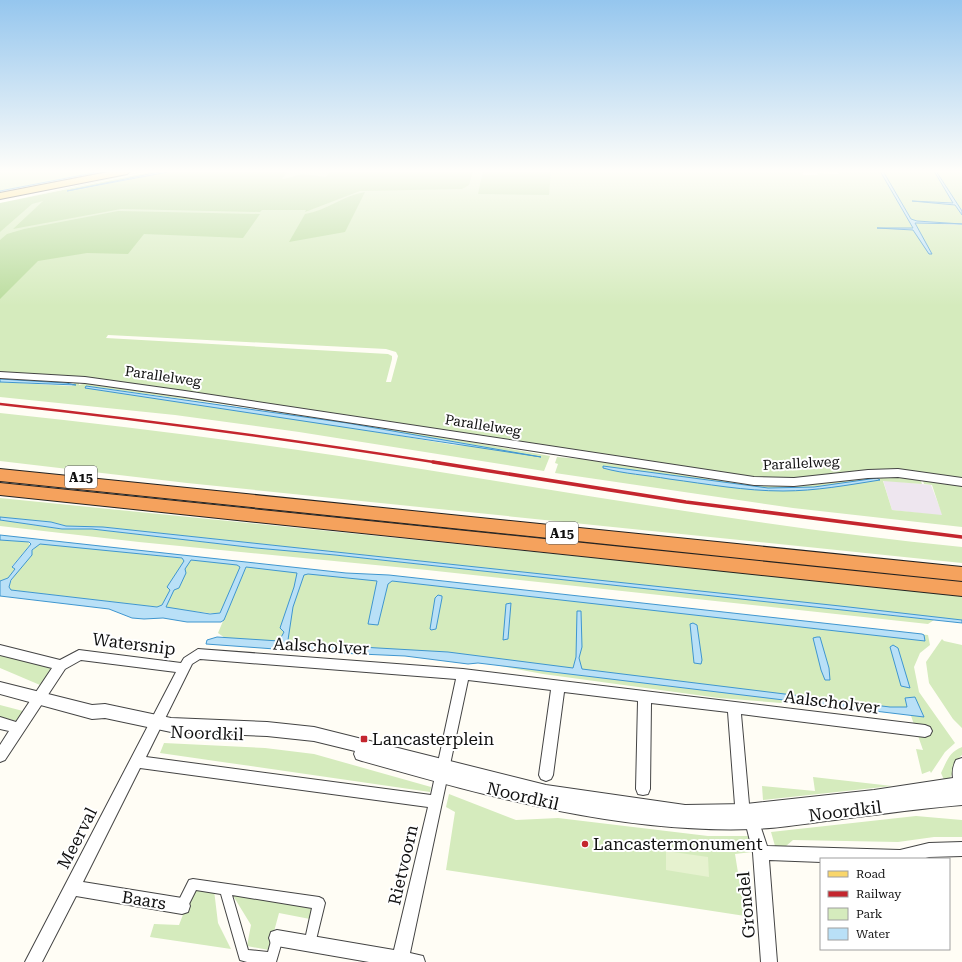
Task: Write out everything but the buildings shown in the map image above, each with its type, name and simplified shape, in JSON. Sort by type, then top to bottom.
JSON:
[{"type":"highway","name":"A15","points":[[0,465],[66,474],[162,492]]},
{"type":"highway","name":"A15","points":[[0,475],[962,574]]},
{"type":"highway","name":"A15","points":[[0,489],[962,589]]},
{"type":"street","name":"Parallelweg","points":[[0,375],[63,378],[185,394],[746,480],[794,482],[868,474],[898,473],[936,477],[962,482]]},
{"type":"street","points":[[0,650],[61,665]]},
{"type":"street","name":"Aalscholver","points":[[184,668],[188,661],[198,654],[272,662],[373,666],[463,674],[558,685],[925,731]]},
{"type":"street","name":"Watersnip","points":[[0,756],[61,665],[79,655],[184,668],[155,727]]},
{"type":"street","points":[[443,771],[463,674]]},
{"type":"street","points":[[546,775],[558,685]]},
{"type":"street","name":"Noordkil","points":[[0,688],[92,712],[99,716],[155,727],[256,735],[316,742],[443,771],[523,797],[571,806],[647,817],[716,822],[962,783]]},
{"type":"street","points":[[643,789],[645,696]]},
{"type":"street","points":[[734,707],[742,805],[748,817]]},
{"type":"street","points":[[0,723],[18,728]]},
{"type":"street","name":"Meerval","points":[[33,962],[155,727]]},
{"type":"street","points":[[136,762],[436,802]]},
{"type":"street","points":[[962,765],[960,771],[962,783]]},
{"type":"street","name":"Rietvoorn","points":[[401,960],[443,771]]},
{"type":"street","name":"Noordkil","points":[[748,817],[962,797]]},
{"type":"street","name":"Grondel","points":[[748,817],[761,853],[769,962]]},
{"type":"street","points":[[761,853],[900,857],[929,850],[962,849]]},
{"type":"street","name":"Baars","points":[[72,888],[182,906],[193,884],[319,903],[310,944]]},
{"type":"street","points":[[225,888],[244,956],[272,958],[277,938],[418,962]]},
{"type":"shaded area","points":[[883,480],[931,485],[943,516],[892,510]]},
{"type":"green space","points":[[0,216],[906,216],[913,228],[877,228],[913,230],[932,254],[914,223],[962,225],[962,479],[895,470],[800,479],[756,478],[201,394],[74,377],[0,373]],"holes":[[[108,335],[386,349],[396,352],[398,356],[391,382],[386,382],[392,359],[392,356],[388,354],[106,338]]]},
{"type":"green space","points":[[0,216],[18,216],[0,232]]},
{"type":"green space","points":[[27,216],[84,216],[13,229]]},
{"type":"green space","points":[[92,216],[259,216],[243,238],[144,234],[128,254],[87,253],[38,261],[0,299],[0,240],[7,234],[24,229]]},
{"type":"green space","points":[[304,216],[353,216],[345,232],[289,242]]},
{"type":"green space","points":[[909,216],[962,216],[962,224],[917,221],[911,219]]},
{"type":"green space","points":[[0,377],[79,383],[79,385],[87,383],[319,417],[550,456],[544,471],[299,432],[175,415],[0,397],[0,382],[72,386],[74,383],[0,379]],"holes":[[[86,386],[244,407],[486,447],[454,445],[305,420],[86,388]]]},
{"type":"green space","points":[[0,413],[127,427],[254,444],[339,456],[650,506],[806,528],[962,547],[962,563],[187,483],[0,461]]},
{"type":"green space","points":[[557,457],[582,459],[735,481],[880,476],[920,478],[922,484],[883,481],[892,510],[942,515],[932,485],[924,484],[922,478],[962,484],[962,527],[793,508],[555,473],[558,464],[555,463]]},
{"type":"green space","points":[[0,498],[962,595],[962,620],[103,527],[66,526],[51,522],[0,517]]},
{"type":"green space","points":[[0,520],[62,529],[92,529],[256,548],[335,555],[934,620],[928,624],[427,570],[139,542],[0,526]]},
{"type":"green space","points":[[0,539],[28,542],[30,545],[12,566],[15,569],[9,578],[0,581]]},
{"type":"green space","points":[[41,543],[243,565],[222,611],[217,614],[11,590],[9,587],[18,570],[32,550]]},
{"type":"green space","points":[[246,566],[928,635],[930,645],[920,653],[914,667],[919,692],[955,743],[945,752],[931,773],[930,771],[922,774],[916,749],[923,750],[910,713],[719,698],[543,674],[463,659],[225,638],[218,633]]},
{"type":"green space","points":[[942,639],[944,641],[962,645],[962,728],[953,719],[929,683],[926,662]]},
{"type":"green space","points":[[0,653],[52,667],[52,670],[40,685],[0,668]]},
{"type":"green space","points":[[0,705],[23,711],[17,721],[0,717]]},
{"type":"green space","points":[[164,743],[265,748],[314,754],[431,787],[430,792],[160,753]]},
{"type":"green space","points":[[962,747],[962,755],[957,762],[953,773],[945,782],[941,773],[951,754]]},
{"type":"green space","points":[[813,777],[892,786],[763,800],[762,786],[815,791]]},
{"type":"green space","points":[[449,794],[516,820],[558,818],[708,836],[752,836],[752,852],[735,854],[745,916],[446,870],[455,812],[446,807]]},
{"type":"green space","points":[[916,816],[962,820],[962,837],[934,837],[898,842],[793,840],[786,846],[775,846],[771,832]]},
{"type":"green space","points":[[666,851],[708,857],[709,877],[666,870]]},
{"type":"green space","points":[[193,889],[214,890],[218,923],[231,949],[150,937],[154,924],[179,925]]},
{"type":"green space","points":[[232,894],[314,909],[310,919],[279,913],[269,950],[247,946],[251,925]]},
{"type":"water","points":[[906,216],[909,216],[911,219],[917,221],[962,224],[915,223],[932,254],[929,254],[913,230],[877,228],[913,228]]},
{"type":"water","points":[[0,379],[66,383],[76,385],[0,382]]},
{"type":"water","points":[[86,386],[347,423],[541,457],[85,388]]},
{"type":"water","points":[[603,466],[768,488],[814,487],[877,478],[880,480],[820,489],[769,491],[726,487],[627,473],[603,468]]},
{"type":"water","points":[[0,517],[51,522],[66,526],[103,527],[840,606],[962,620],[962,623],[335,555],[256,548],[92,529],[62,529],[0,520]]},
{"type":"water","points":[[0,535],[346,573],[389,575],[922,634],[924,635],[925,641],[392,581],[388,584],[378,625],[368,624],[377,581],[308,574],[304,575],[293,607],[288,640],[291,643],[448,652],[573,668],[576,657],[577,611],[581,611],[582,647],[579,658],[582,669],[890,707],[907,707],[905,698],[915,697],[924,717],[478,663],[468,664],[405,656],[316,652],[206,644],[207,640],[217,637],[279,641],[284,632],[280,628],[294,587],[297,573],[246,567],[224,620],[221,622],[187,622],[163,618],[132,618],[109,609],[0,596],[0,581],[8,578],[15,569],[12,567],[31,544],[29,542],[0,540]],"holes":[[[40,544],[182,558],[184,561],[167,587],[170,590],[162,605],[157,607],[11,590],[9,587],[11,580],[32,555],[32,550]],[[191,560],[237,565],[240,567],[220,613],[210,614],[166,607],[174,590],[179,588],[186,573],[185,569]]]},
{"type":"water","points":[[438,595],[442,596],[442,598],[436,629],[431,630],[435,598]]},
{"type":"water","points":[[511,603],[508,639],[503,640],[506,604]]},
{"type":"water","points":[[693,623],[697,625],[702,660],[701,664],[694,663],[690,624]]},
{"type":"water","points":[[820,637],[829,668],[830,680],[825,680],[821,670],[813,638]]},
{"type":"water","points":[[893,645],[898,648],[910,688],[901,686],[890,647]]},
{"type":"railway","points":[[0,404],[220,431],[440,463]]},
{"type":"railway","points":[[433,462],[686,502],[962,537]]},
{"type":"place","name":"Lancasterplein","points":[[364,739]]},
{"type":"place","name":"Lancastermonument","points":[[585,844]]}]
